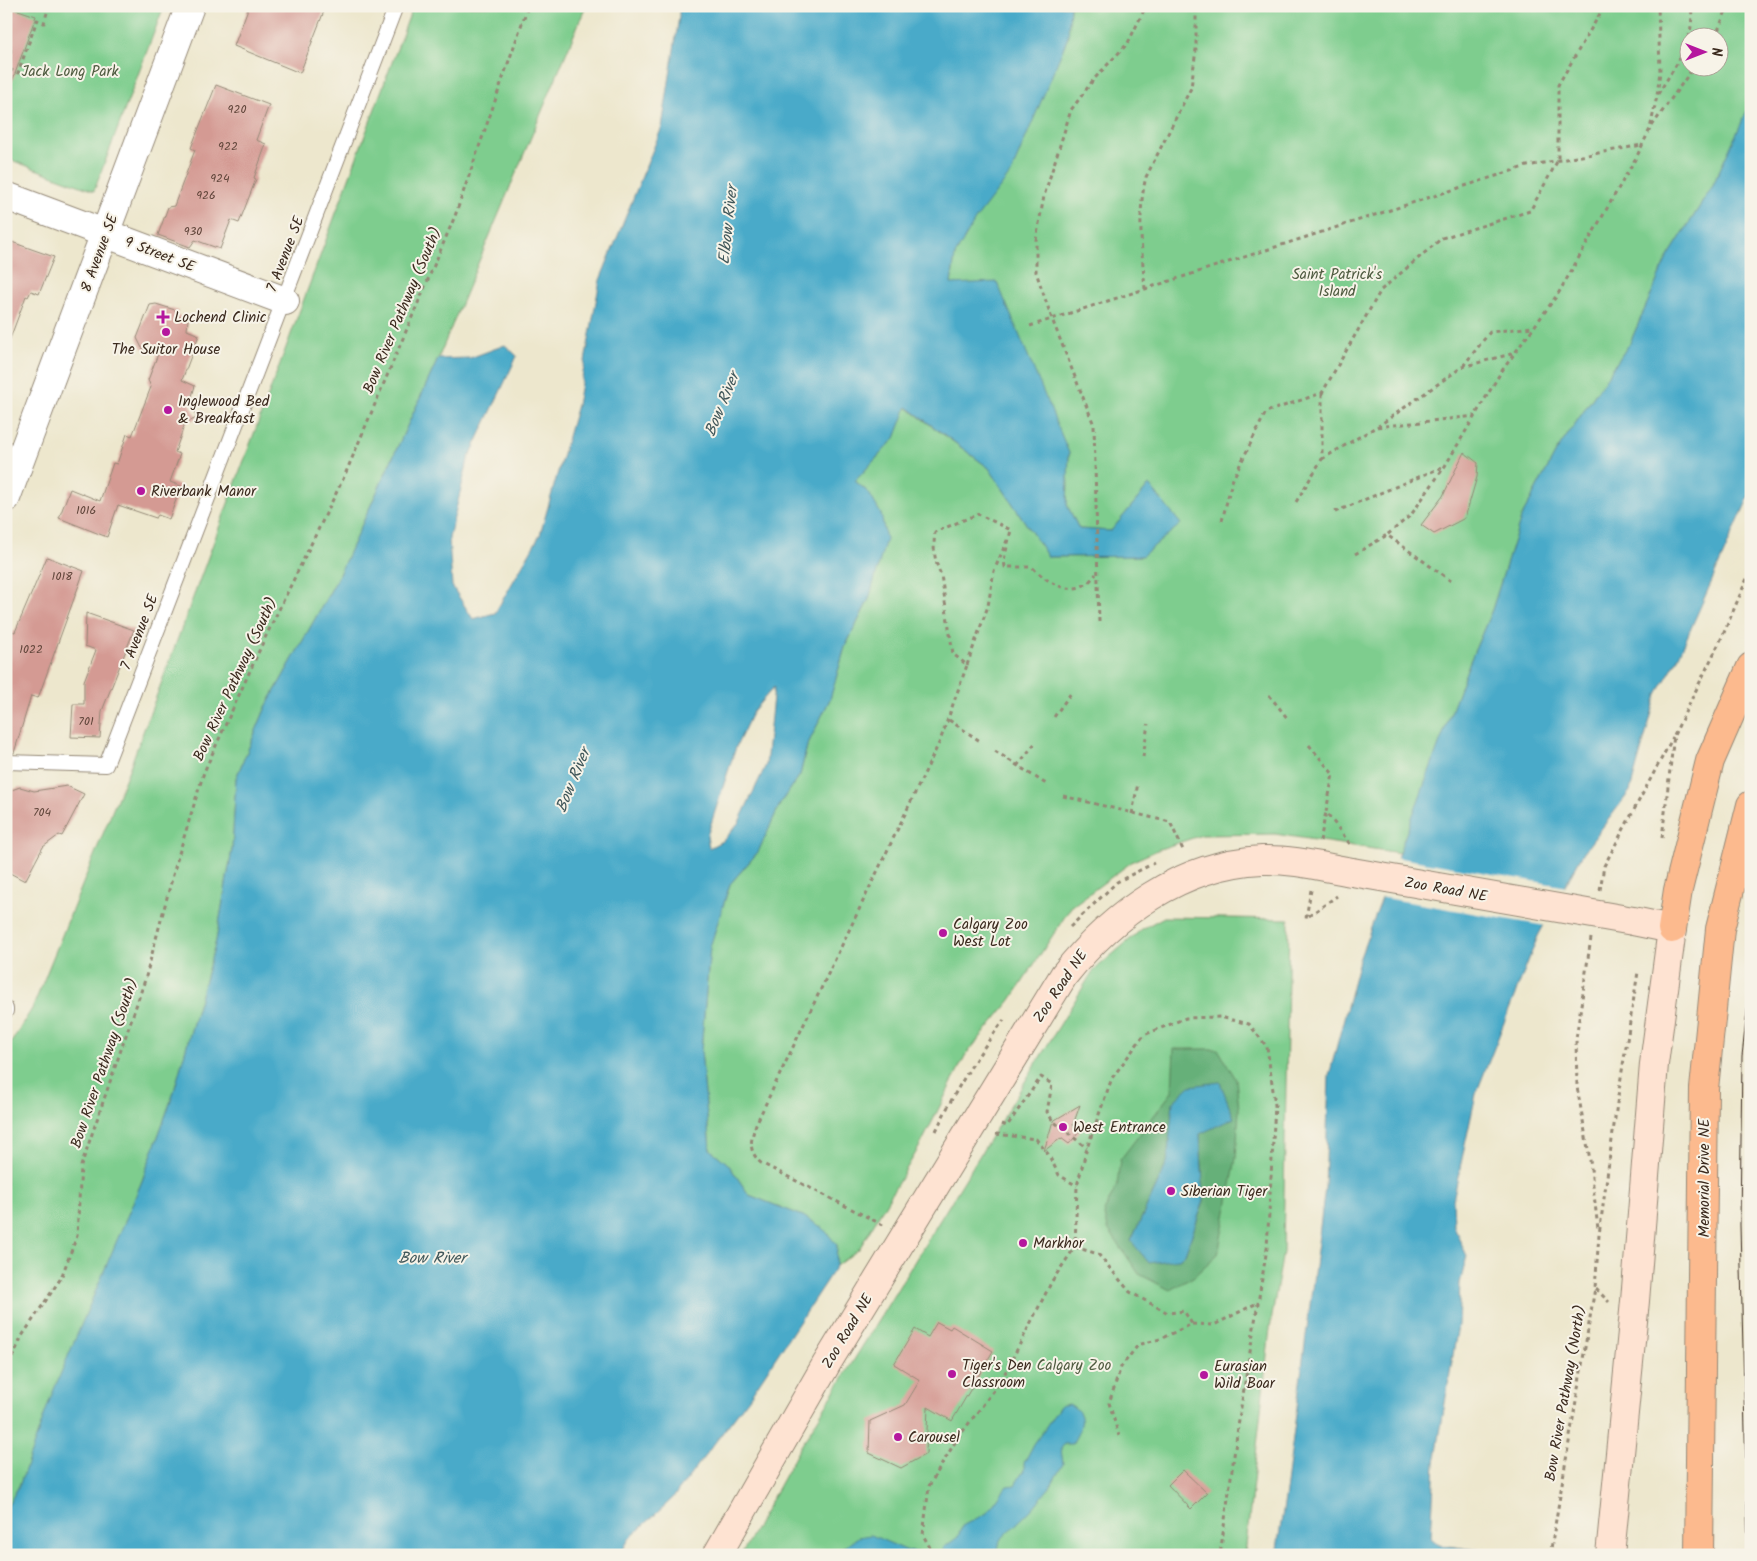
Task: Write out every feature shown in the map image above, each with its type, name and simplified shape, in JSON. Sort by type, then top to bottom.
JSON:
[{"type":"highway","points":[[1672,929],[1678,890],[1710,761],[1751,667]]},
{"type":"highway","name":"Memorial Drive NE","points":[[1700,1555],[1704,1089],[1720,929],[1751,805]]},
{"type":"street","name":"8 Avenue SE","points":[[6,498],[190,6]]},
{"type":"street","name":"9 Street SE","points":[[6,196],[285,301]]},
{"type":"street","name":"Zoo Road NE","points":[[717,1555],[749,1495],[826,1363],[1064,975],[1088,944],[1131,908],[1153,894],[1206,871],[1238,862],[1263,860],[1290,861],[1672,929]]},
{"type":"street","points":[[1610,1555],[1633,1320],[1654,1064],[1672,929]]},
{"type":"lane","name":"7 Avenue SE","points":[[6,762],[106,765],[285,301],[396,6]]},
{"type":"path","points":[[8,69],[18,73],[37,20],[44,23],[49,6]]},
{"type":"path","name":"Bow River Pathway (South)","points":[[6,1372],[22,1336],[61,1278],[77,1236],[81,1166],[145,980],[177,860],[204,772],[264,640],[344,477],[455,216],[528,6]]},
{"type":"path","points":[[1099,622],[1096,572],[1094,425],[1052,319],[1036,272],[1036,240],[1044,196],[1071,110],[1094,79],[1128,43],[1146,6]]},
{"type":"path","points":[[1144,289],[1142,193],[1146,177],[1191,88],[1196,49],[1196,6]]},
{"type":"path","points":[[1322,459],[1322,393],[1381,290],[1442,238],[1530,211],[1558,160],[1558,85],[1601,12],[1607,6]]},
{"type":"path","points":[[1650,129],[1660,71],[1658,6]]},
{"type":"path","points":[[1657,96],[1682,56],[1692,32],[1691,6]]},
{"type":"path","points":[[1719,28],[1728,6]]},
{"type":"path","points":[[7,74],[11,46]]},
{"type":"path","points":[[1355,554],[1387,535],[1411,515],[1446,466],[1515,353],[1558,294],[1650,129],[1686,78]]},
{"type":"path","points":[[1030,326],[1527,166],[1642,145]]},
{"type":"path","points":[[1296,502],[1322,459],[1376,427],[1462,367],[1490,332],[1533,327]]},
{"type":"path","points":[[1462,367],[1515,353]]},
{"type":"path","points":[[1222,520],[1232,482],[1266,412],[1322,393]]},
{"type":"path","points":[[1376,427],[1475,416]]},
{"type":"path","points":[[1335,512],[1446,466]]},
{"type":"path","points":[[967,665],[953,654],[941,575],[936,564],[933,546],[935,532],[978,514],[1011,530],[1004,560],[1005,567],[1032,567],[1045,580],[1067,588],[1079,589],[1088,585],[1096,572]]},
{"type":"path","points":[[1387,535],[1451,581]]},
{"type":"path","points":[[883,1225],[761,1163],[753,1156],[751,1142],[756,1124],[883,864],[949,720],[988,606],[994,571],[1008,538]]},
{"type":"path","points":[[1599,895],[1604,866],[1674,734],[1723,634],[1751,569]]},
{"type":"path","points":[[1054,717],[1071,693]]},
{"type":"path","points":[[1269,695],[1288,720]]},
{"type":"path","points":[[949,720],[980,740]]},
{"type":"path","points":[[1142,757],[1148,724]]},
{"type":"path","points":[[1662,842],[1674,734]]},
{"type":"path","points":[[1017,766],[1036,742]]},
{"type":"path","points":[[1309,745],[1332,774],[1318,849]]},
{"type":"path","points":[[995,751],[1046,784]]},
{"type":"path","points":[[1132,814],[1138,783]]},
{"type":"path","points":[[1064,796],[1170,822],[1184,852]]},
{"type":"path","points":[[1312,882],[1306,918],[1348,871],[1350,844],[1326,812]]},
{"type":"path","name":"Bow River Pathway (North)","points":[[1592,934],[1584,973],[1576,1049],[1577,1087],[1590,1160],[1599,1235]]},
{"type":"path","name":"Bow River Pathway (North)","points":[[1550,1555],[1595,1288],[1599,1235],[1618,1096],[1640,962]]},
{"type":"path","points":[[933,1553],[923,1535],[929,1486],[957,1439],[1001,1381],[1052,1280],[1075,1247],[1077,1186],[1087,1148],[1112,1078],[1144,1035],[1186,1018],[1220,1017],[1249,1024],[1267,1048],[1274,1105],[1267,1248],[1257,1302],[1220,1555]]},
{"type":"path","points":[[995,1120],[1007,1126],[1041,1077],[1052,1084],[1047,1112],[1053,1121],[1087,1148]]},
{"type":"path","points":[[989,1131],[1004,1136],[1036,1139],[1048,1154],[1059,1174],[1077,1186]]},
{"type":"path","points":[[1075,1247],[1098,1254],[1130,1292],[1168,1313],[1184,1311],[1192,1324]]},
{"type":"path","points":[[1119,1436],[1109,1402],[1121,1368],[1138,1345],[1160,1339],[1192,1324],[1214,1325],[1257,1302]]},
{"type":"green space","name":"Jack Long Park","points":[[6,6],[164,6],[94,191],[6,158]]},
{"type":"green space","points":[[413,6],[586,6],[438,359],[336,581],[266,707],[236,778],[232,850],[216,941],[173,1095],[142,1181],[20,1484],[6,1509],[6,1051],[33,1007],[130,767]]},
{"type":"green space","name":"Saint Patrick's Island","points":[[1070,6],[1751,6],[1751,102],[1747,112],[1712,187],[1666,260],[1630,343],[1556,452],[1521,518],[1492,610],[1469,664],[1400,853],[1275,834],[1202,835],[1160,849],[1133,861],[1071,907],[1011,1000],[965,1056],[921,1144],[859,1249],[836,1266],[837,1245],[803,1216],[749,1195],[728,1164],[710,1149],[701,1050],[710,946],[730,884],[758,852],[780,804],[800,775],[807,746],[830,699],[845,647],[869,599],[869,493],[855,481],[895,438],[906,407],[989,468],[1048,557],[1142,556],[1149,485],[1111,531],[1079,529],[1067,505],[1069,453],[951,284],[955,255],[1068,37]]},
{"type":"green space","name":"Calgary Zoo","points":[[1164,917],[1289,919],[1283,1252],[1270,1328],[1245,1555],[741,1555],[798,1451],[1093,971],[1142,929]]},
{"type":"green space","points":[[1174,1049],[1218,1049],[1236,1079],[1239,1109],[1236,1158],[1218,1254],[1193,1277],[1170,1290],[1139,1274],[1108,1229],[1104,1211],[1117,1186],[1120,1160],[1172,1092]],"holes":[[[1220,1082],[1200,1134],[1204,1201],[1185,1254],[1179,1259],[1131,1241],[1167,1163]]]},
{"type":"water","name":"Bow River","points":[[679,6],[1070,6],[1068,37],[1011,173],[975,220],[955,255],[951,284],[997,282],[1069,453],[1067,505],[1079,529],[1111,531],[1149,485],[1181,524],[1142,556],[1048,557],[989,468],[907,407],[895,438],[855,481],[869,493],[881,514],[886,539],[869,599],[845,647],[830,699],[807,746],[800,775],[780,804],[758,852],[730,884],[710,947],[701,1050],[710,1149],[728,1164],[749,1195],[803,1216],[823,1228],[837,1245],[836,1266],[749,1398],[672,1499],[629,1539],[620,1555],[6,1555],[6,1509],[20,1484],[50,1399],[142,1181],[173,1095],[216,941],[232,850],[236,778],[266,707],[336,581],[438,359],[470,358],[505,345],[517,356],[468,460],[449,538],[452,586],[473,619],[495,613],[540,535],[577,405],[600,280],[662,127],[679,17]],"holes":[[[774,687],[766,765],[739,822],[724,840],[709,848],[707,836],[736,747],[753,711]]]},
{"type":"water","points":[[1751,102],[1751,492],[1677,660],[1657,694],[1630,791],[1583,853],[1538,936],[1476,1094],[1453,1200],[1454,1227],[1467,1256],[1460,1283],[1458,1325],[1435,1463],[1431,1538],[1439,1545],[1486,1551],[1489,1555],[1276,1555],[1286,1492],[1325,1188],[1329,1076],[1359,960],[1469,664],[1492,610],[1521,518],[1556,452],[1630,343],[1666,260],[1712,187]]},
{"type":"water","points":[[1220,1082],[1234,1118],[1200,1134],[1204,1201],[1185,1254],[1179,1259],[1149,1263],[1131,1241],[1167,1163],[1173,1102],[1190,1086]]},
{"type":"water","points":[[1069,1404],[1075,1408],[1081,1417],[1078,1433],[1072,1444],[1064,1444],[1061,1449],[1063,1464],[1050,1487],[1032,1509],[1000,1540],[997,1555],[948,1555],[943,1548],[958,1537],[962,1526],[987,1513],[1007,1486],[1015,1485],[1024,1470],[1024,1463],[1034,1444],[1060,1406]]},
{"type":"water","points":[[871,1535],[908,1551],[937,1555],[834,1555],[858,1537]]},
{"type":"pier","points":[[1395,857],[1567,887],[1546,926],[1380,897]]},
{"type":"building","points":[[6,6],[36,16],[9,90],[6,90]]},
{"type":"building","points":[[249,6],[326,6],[300,73],[234,46]]},
{"type":"building","points":[[216,85],[269,105],[256,140],[266,144],[254,178],[256,179],[239,223],[231,220],[220,249],[195,240],[190,247],[158,235],[168,207],[174,206],[195,150],[191,148]]},
{"type":"building","points":[[6,240],[54,257],[39,294],[31,291],[28,297],[26,296],[8,344]]},
{"type":"building","points":[[156,304],[178,311],[176,315],[188,319],[187,330],[199,335],[182,380],[195,386],[190,403],[197,418],[185,423],[175,452],[180,454],[170,482],[181,486],[169,519],[158,515],[156,518],[118,505],[107,537],[59,518],[70,489],[100,501],[113,463],[117,464],[127,434],[132,436],[151,387],[148,380],[158,354],[142,348],[137,338],[150,305]]},
{"type":"building","points":[[1464,452],[1478,463],[1477,477],[1465,518],[1434,534],[1421,525],[1443,496]]},
{"type":"building","points":[[47,557],[84,571],[38,698],[31,696],[14,753],[6,753],[6,643],[11,631],[15,632]]},
{"type":"building","points":[[86,613],[134,630],[102,711],[100,738],[71,737],[73,704],[84,704],[84,681],[96,650],[85,646]]},
{"type":"building","points":[[67,786],[84,794],[62,836],[59,835],[43,847],[25,881],[6,871],[6,792],[20,787],[34,791]]},
{"type":"building","name":"West Entrance","points":[[1080,1105],[1073,1125],[1080,1131],[1069,1144],[1061,1138],[1044,1151],[1053,1121]]},
{"type":"building","points":[[937,1322],[950,1329],[952,1326],[993,1351],[952,1421],[928,1407],[926,1454],[901,1468],[869,1453],[870,1421],[905,1405],[920,1380],[894,1364],[915,1329],[928,1337]]},
{"type":"building","points":[[1183,1470],[1207,1493],[1191,1509],[1168,1485]]},
{"type":"tram line","points":[[1748,1555],[1740,1225],[1742,1056],[1751,976]]},
{"type":"place","name":"Lochend Clinic","points":[[163,317]]},
{"type":"place","name":"The Suitor House","points":[[166,332]]},
{"type":"place","name":"Inglewood Bed & Breakfast","points":[[168,410]]},
{"type":"place","name":"Riverbank Manor","points":[[141,491]]},
{"type":"place","name":"Calgary Zoo West Lot","points":[[943,933]]},
{"type":"place","name":"West Entrance","points":[[1063,1127]]},
{"type":"place","name":"Siberian Tiger","points":[[1171,1191]]},
{"type":"place","name":"Markhor","points":[[1023,1243]]},
{"type":"place","name":"Tiger's Den Classroom","points":[[952,1374]]},
{"type":"place","name":"Eurasian Wild Boar","points":[[1204,1375]]},
{"type":"place","name":"Carousel","points":[[898,1437]]},
{"type":"water label","name":"Elbow River","points":[[727,225]]}]
